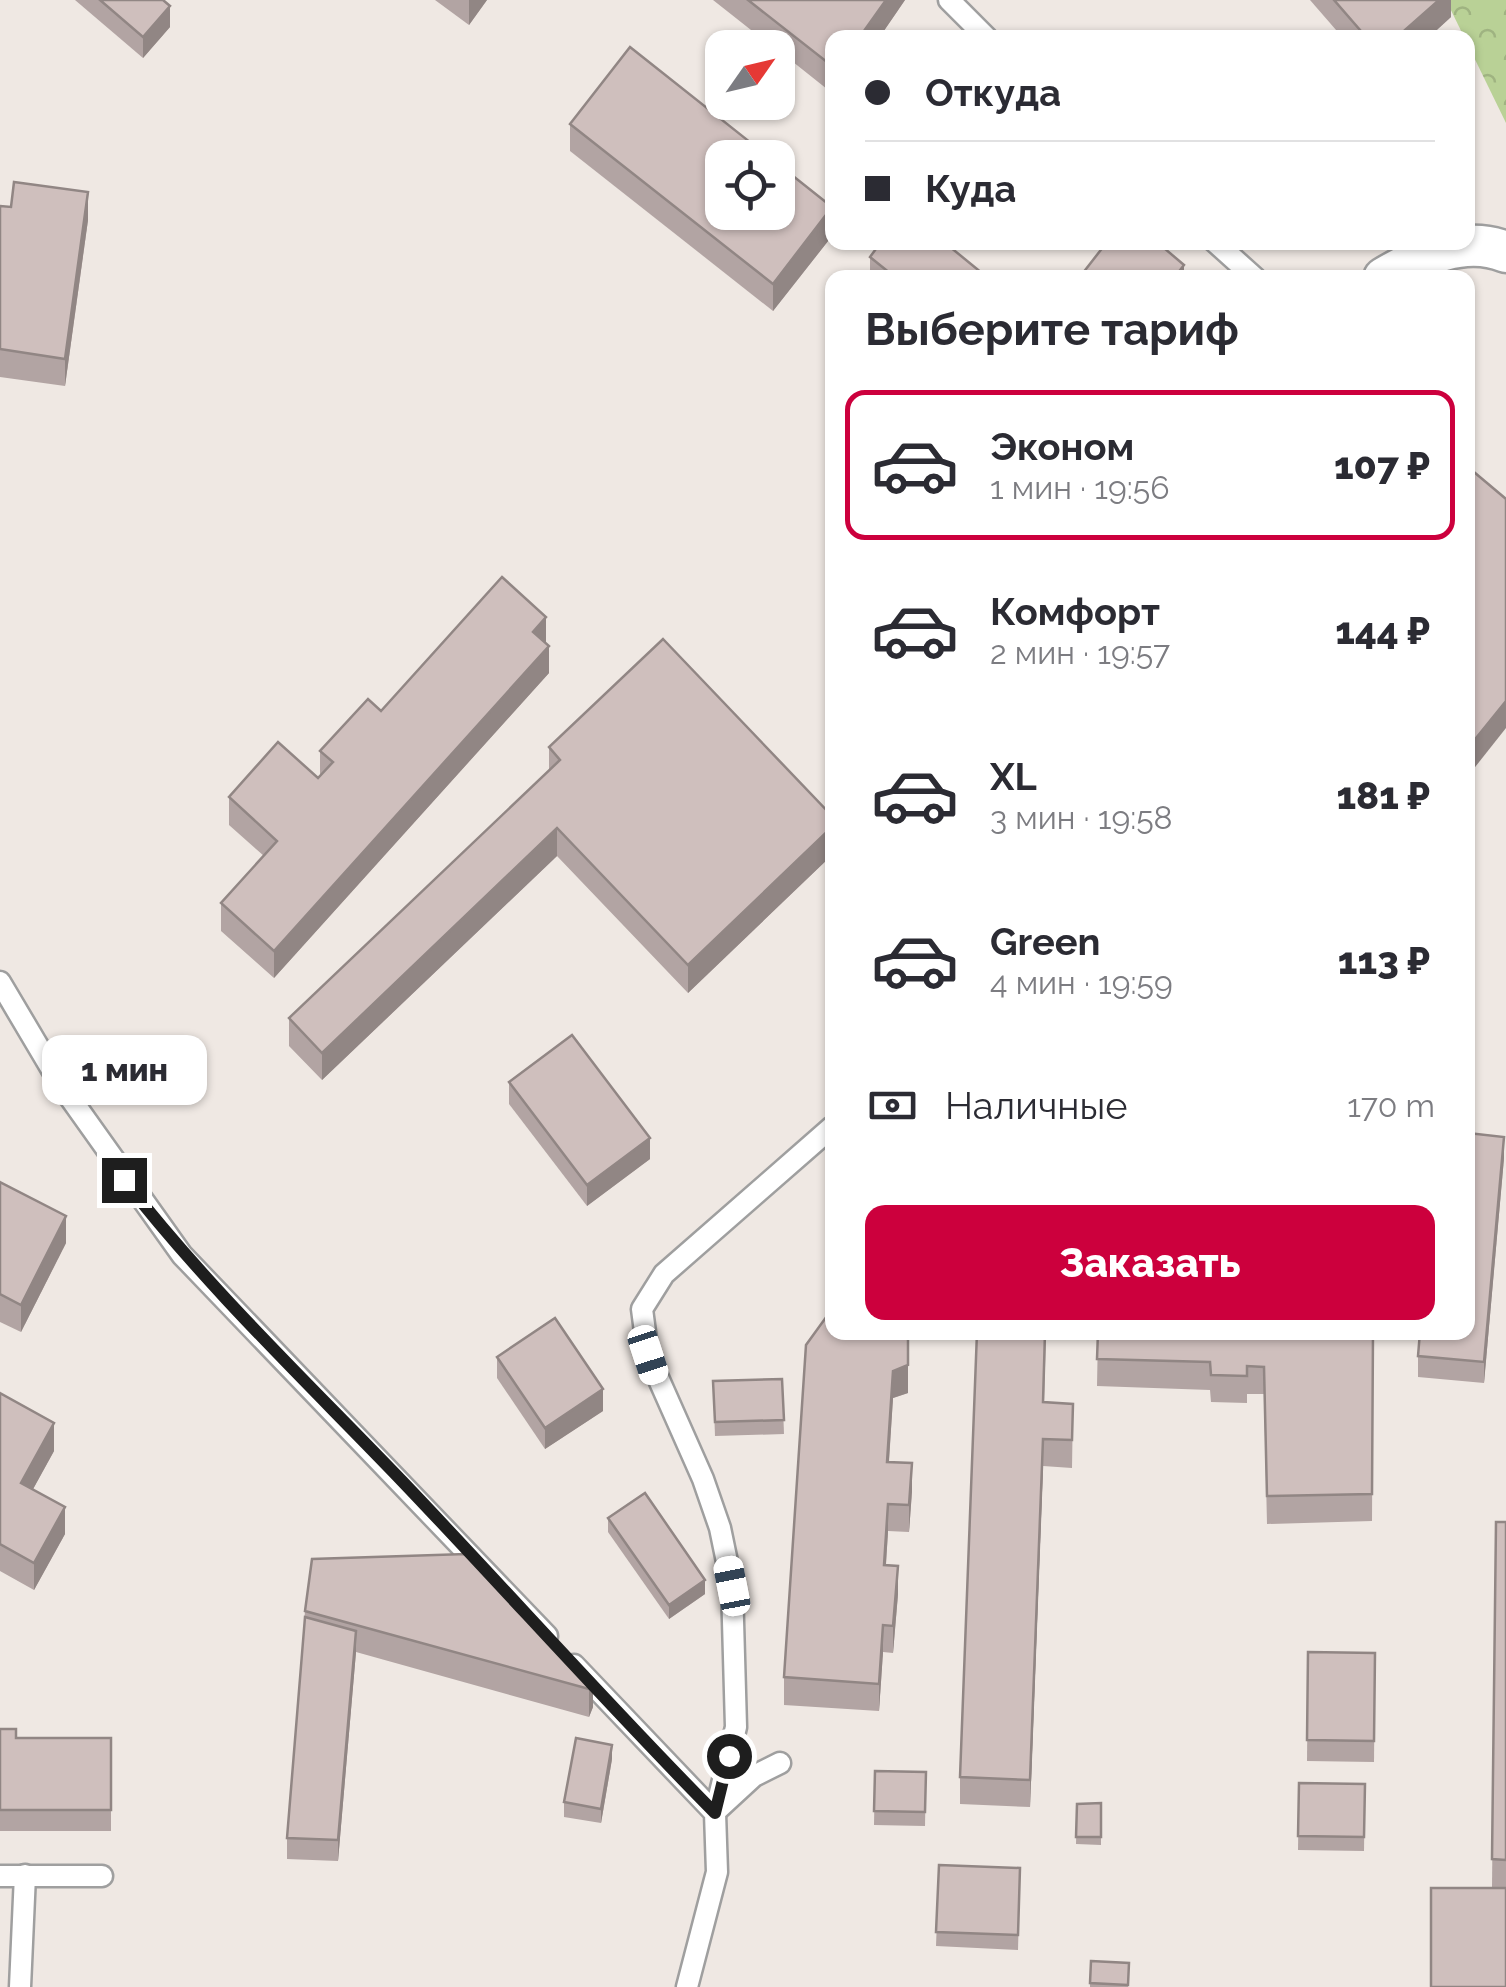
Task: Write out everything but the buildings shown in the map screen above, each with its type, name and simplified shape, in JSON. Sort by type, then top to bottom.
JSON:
[{"type":"street","points":[[1475,246],[1490,245],[1506,252]]},
{"type":"street","points":[[1397,270],[1446,250]]},
{"type":"lane","points":[[949,0],[979,30]]},
{"type":"lane","points":[[1224,250],[1245,270]]},
{"type":"lane","points":[[0,982],[124,1180],[182,1255],[715,1813]]},
{"type":"lane","points":[[686,1987],[717,1872],[715,1813],[736,1727],[732,1586],[720,1528],[703,1480],[648,1355],[642,1309],[664,1274],[825,1133]]},
{"type":"lane","points":[[715,1813],[754,1776],[780,1763]]},
{"type":"lane","points":[[0,1876],[102,1876]]},
{"type":"lane","points":[[20,1987],[25,1876]]},
{"type":"green space","points":[[1446,0],[1506,0],[1506,123],[1475,59],[1475,30],[1461,30]]},
{"type":"route","points":[[124,1180],[182,1255],[236,1314],[332,1408],[715,1813],[729,1756]]}]
